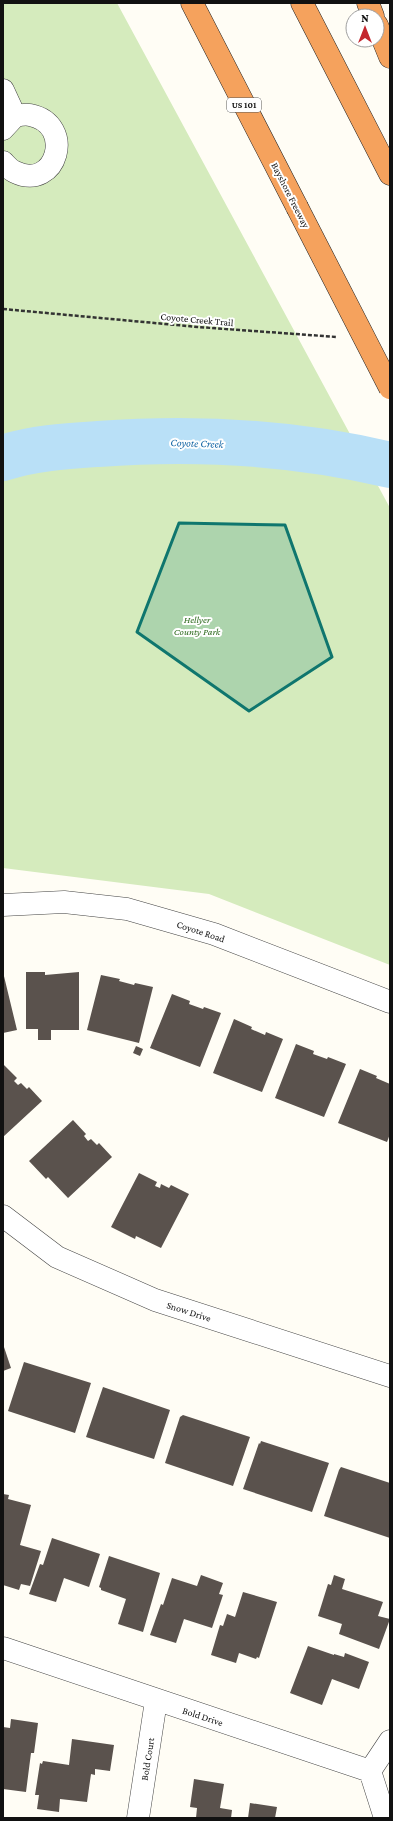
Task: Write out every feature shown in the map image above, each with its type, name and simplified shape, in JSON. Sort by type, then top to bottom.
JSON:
[{"type":"highway","name":"Bayshore Freeway","points":[[192,3],[390,388]]},
{"type":"highway","points":[[302,3],[390,174]]},
{"type":"highway","points":[[385,45],[390,57]]},
{"type":"street","points":[[3,90],[9,122],[29,115],[41,118],[50,125],[55,135],[57,148],[53,162],[45,171],[29,176],[14,172],[3,162]]},
{"type":"street","name":"Coyote Road","points":[[3,905],[64,902],[127,909],[214,934],[390,1002]]},
{"type":"street","name":"Snow Drive","points":[[3,1216],[57,1257],[155,1300],[390,1376]]},
{"type":"street","name":"Bold Drive","points":[[3,1648],[156,1701],[370,1771]]},
{"type":"street","name":"Bold Court","points":[[138,1818],[156,1701]]},
{"type":"street","points":[[385,1818],[370,1771],[390,1741]]},
{"type":"path","name":"Coyote Creek Trail","points":[[3,309],[198,327],[344,338]]},
{"type":"highlighted area","points":[[179,523],[285,525],[332,657],[249,711],[137,632]]},
{"type":"green space","name":"Hellyer County Park","points":[[3,3],[117,3],[390,508],[390,965],[209,894],[3,868]]},
{"type":"building","points":[[3,972],[17,1030],[3,1033]]},
{"type":"building","points":[[26,972],[45,972],[45,975],[79,972],[79,1030],[51,1030],[51,1040],[38,1040],[38,1029],[26,1029]]},
{"type":"building","points":[[101,975],[120,979],[119,981],[134,985],[135,983],[153,987],[139,1043],[87,1030]]},
{"type":"building","points":[[172,994],[190,1001],[189,1004],[221,1013],[200,1067],[150,1048]]},
{"type":"building","points":[[234,1019],[265,1035],[266,1032],[283,1039],[262,1092],[213,1073]]},
{"type":"building","points":[[296,1044],[314,1051],[313,1054],[327,1059],[328,1057],[346,1064],[324,1117],[275,1098]]},
{"type":"building","points":[[136,1046],[143,1049],[140,1056],[133,1053]]},
{"type":"building","points":[[3,1064],[17,1078],[14,1081],[18,1085],[21,1083],[27,1089],[29,1087],[42,1101],[3,1137]]},
{"type":"building","points":[[360,1069],[377,1076],[376,1078],[390,1084],[390,1134],[387,1142],[338,1123]]},
{"type":"building","points":[[73,1120],[86,1134],[84,1136],[88,1141],[91,1139],[97,1145],[99,1143],[112,1157],[68,1198],[48,1177],[46,1179],[29,1161]]},
{"type":"building","points":[[139,1173],[157,1182],[155,1186],[160,1188],[161,1184],[169,1188],[171,1185],[189,1194],[161,1248],[136,1236],[135,1239],[111,1227]]},
{"type":"building","points":[[3,1344],[11,1368],[3,1371]]},
{"type":"building","points":[[24,1362],[91,1383],[75,1433],[8,1411]]},
{"type":"building","points":[[103,1387],[170,1410],[154,1459],[86,1437]]},
{"type":"building","points":[[183,1415],[250,1437],[233,1486],[165,1463],[180,1417]]},
{"type":"building","points":[[261,1441],[329,1463],[312,1512],[243,1489]]},
{"type":"building","points":[[341,1467],[390,1483],[390,1538],[324,1516]]},
{"type":"building","points":[[3,1494],[9,1495],[8,1499],[31,1505],[20,1545],[41,1551],[30,1586],[21,1584],[19,1590],[3,1585]]},
{"type":"building","points":[[52,1538],[100,1554],[89,1587],[64,1578],[56,1602],[29,1594],[40,1564],[43,1565]]},
{"type":"building","points":[[109,1556],[160,1573],[143,1632],[118,1624],[126,1599],[101,1590],[99,1587]]},
{"type":"building","points":[[201,1575],[223,1583],[219,1594],[223,1595],[212,1628],[184,1619],[176,1643],[150,1635],[161,1604],[163,1605],[172,1578],[197,1586]]},
{"type":"building","points":[[334,1575],[345,1579],[342,1589],[383,1602],[378,1616],[390,1619],[379,1649],[339,1634],[342,1624],[318,1616],[328,1584],[331,1585]]},
{"type":"building","points":[[243,1592],[277,1602],[259,1658],[257,1657],[256,1659],[239,1653],[236,1663],[211,1655],[220,1625],[223,1626],[227,1614],[235,1617]]},
{"type":"building","points":[[308,1646],[344,1657],[345,1653],[369,1662],[359,1689],[332,1679],[322,1705],[290,1693]]},
{"type":"building","points":[[11,1719],[38,1723],[34,1753],[31,1753],[26,1792],[3,1789],[3,1727],[10,1728]]},
{"type":"building","points":[[72,1739],[114,1745],[110,1771],[95,1769],[95,1775],[91,1774],[87,1802],[60,1799],[59,1812],[37,1809],[39,1795],[35,1795],[40,1763],[42,1764],[43,1761],[69,1765]]},
{"type":"building","points":[[194,1779],[224,1784],[220,1808],[232,1810],[231,1818],[196,1818],[197,1808],[190,1807]]},
{"type":"building","points":[[250,1803],[277,1807],[275,1818],[248,1818]]},
{"type":"waterway","name":"Coyote Creek","points":[[3,458],[50,448],[171,441],[245,443],[281,446],[354,457],[390,465]]}]
